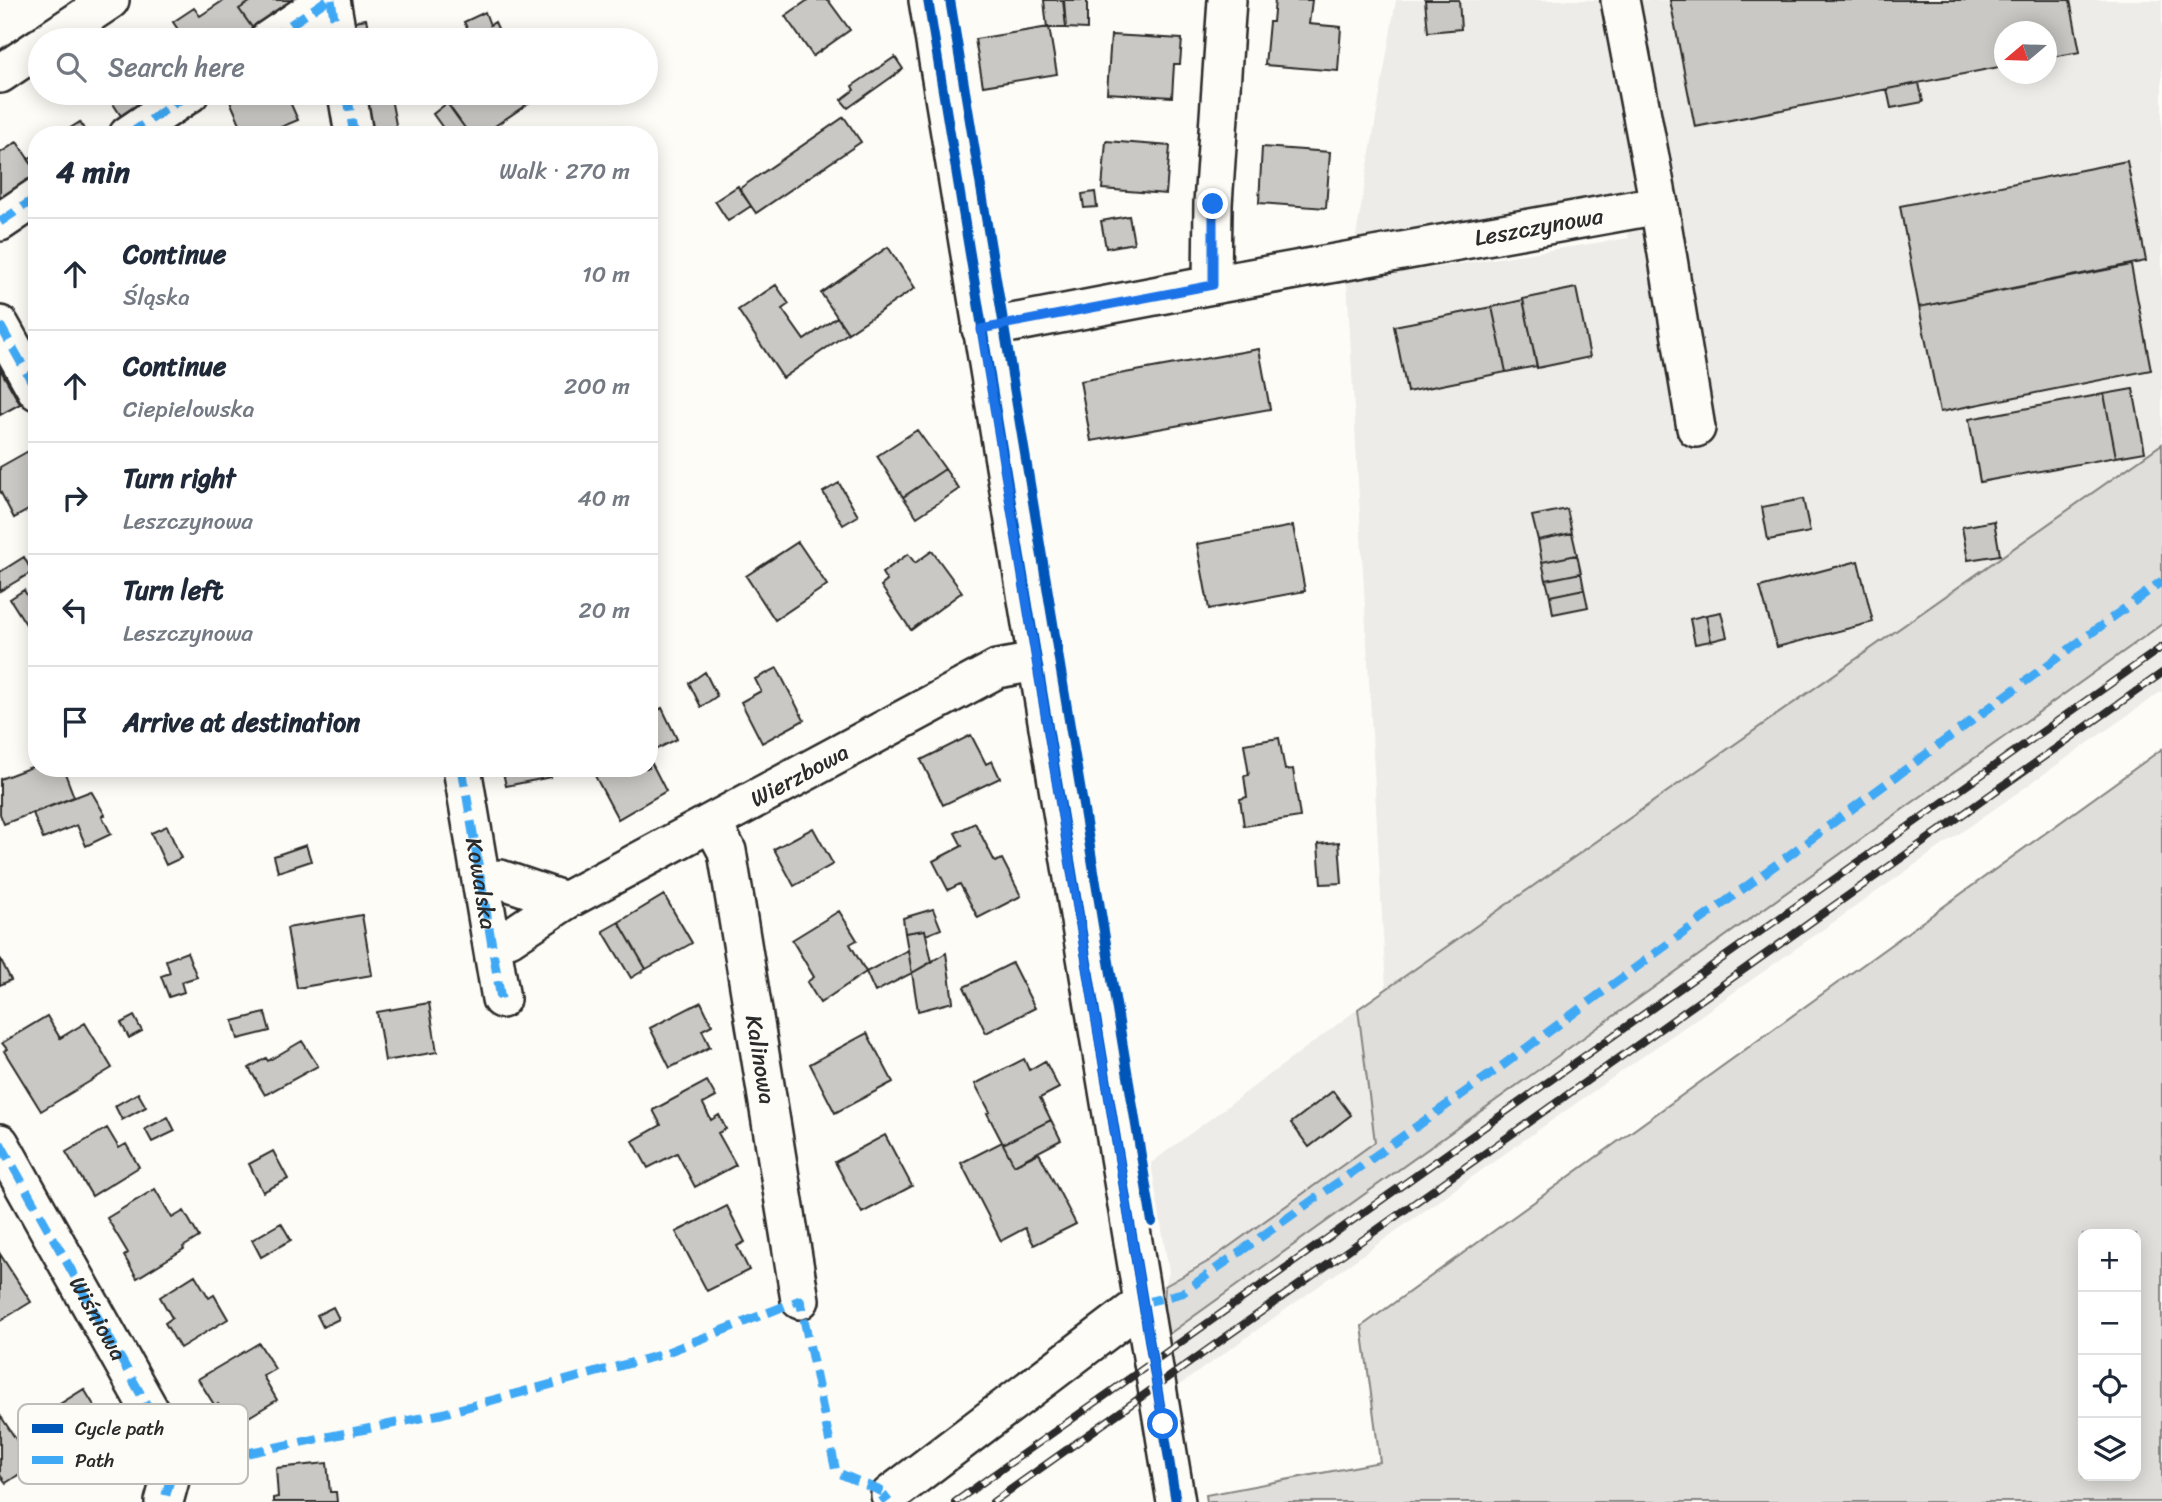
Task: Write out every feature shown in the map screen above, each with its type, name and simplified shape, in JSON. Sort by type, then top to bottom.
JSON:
[{"type":"street","points":[[68,28],[110,0]]},
{"type":"street","points":[[286,28],[329,0],[335,28]]},
{"type":"street","points":[[928,0],[1176,1502]]},
{"type":"street","points":[[1213,285],[1213,204],[1227,0]]},
{"type":"street","points":[[1620,0],[1659,205],[1696,428]]},
{"type":"street","points":[[0,74],[28,55]]},
{"type":"street","points":[[141,126],[172,105]]},
{"type":"street","points":[[349,105],[352,126]]},
{"type":"street","points":[[0,222],[28,203]]},
{"type":"street","name":"Leszczynowa","points":[[981,329],[1659,205]]},
{"type":"street","points":[[0,325],[28,375]]},
{"type":"street","name":"Wierzbowa","points":[[492,942],[509,938],[565,901],[997,669],[1037,662]]},
{"type":"street","name":"Kowalska","points":[[464,777],[501,999]]},
{"type":"street","name":"Kalinowa","points":[[712,823],[727,851],[800,1300]]},
{"type":"street","points":[[482,882],[500,879],[565,901]]},
{"type":"street","name":"Wiśniowa","points":[[0,1143],[11,1185],[145,1404]]},
{"type":"street","points":[[890,1495],[1143,1303]]},
{"type":"street","name":"Wiśniowa","points":[[164,1502],[169,1484]]},
{"type":"shaded area","points":[[1396,0],[2162,0],[2162,444],[1386,988],[1347,281],[1629,238],[1615,192],[1355,242]]},
{"type":"shaded area","points":[[2162,444],[2162,624],[1162,1339],[1165,1286],[1209,1261],[1375,1142],[1358,1009]]},
{"type":"shaded area","points":[[2162,624],[2162,691],[1171,1391],[1162,1339]]},
{"type":"shaded area","points":[[2162,749],[2162,1502],[1207,1502],[1206,1495],[1380,1462],[1362,1326]]},
{"type":"shaded area","points":[[1358,1009],[1375,1142],[1209,1261],[1165,1286],[1169,1272],[1151,1163]]},
{"type":"building","points":[[224,0],[253,0],[239,9],[252,28],[177,28],[173,22],[194,8],[200,16]]},
{"type":"building","points":[[253,0],[304,0],[263,28],[252,28],[239,9]]},
{"type":"building","points":[[808,0],[828,0],[850,30],[813,56],[785,16]]},
{"type":"building","points":[[1044,0],[1063,0],[1066,28],[1047,28]]},
{"type":"building","points":[[1064,0],[1087,0],[1087,29],[1066,28]]},
{"type":"building","points":[[1275,0],[1312,0],[1309,24],[1341,27],[1338,71],[1265,65],[1269,22],[1273,22]]},
{"type":"building","points":[[1425,0],[1459,0],[1461,29],[1428,32]]},
{"type":"building","points":[[1670,0],[2070,0],[2080,52],[2057,56],[2057,21],[1994,21],[1994,68],[1695,127]]},
{"type":"building","points":[[485,12],[490,25],[495,22],[498,28],[467,28],[464,22]]},
{"type":"building","points":[[366,19],[368,28],[346,28],[345,23]]},
{"type":"building","points":[[1049,27],[1057,74],[983,86],[975,39]]},
{"type":"building","points":[[1111,35],[1182,39],[1180,64],[1174,64],[1172,97],[1107,93]]},
{"type":"building","points":[[895,57],[903,69],[848,108],[841,100],[854,90],[852,86]]},
{"type":"building","points":[[1919,83],[1923,102],[1891,108],[1887,89]]},
{"type":"building","points":[[114,105],[146,105],[125,122]]},
{"type":"building","points":[[232,105],[291,105],[298,120],[284,126],[241,126]]},
{"type":"building","points":[[362,105],[392,105],[396,126],[366,126]]},
{"type":"building","points":[[448,105],[526,105],[495,126],[464,126]]},
{"type":"building","points":[[448,105],[464,126],[442,126],[433,114]]},
{"type":"building","points":[[844,117],[861,142],[756,213],[739,189]]},
{"type":"building","points":[[1106,141],[1170,146],[1166,194],[1102,189]]},
{"type":"building","points":[[17,142],[28,158],[28,186],[0,204],[0,153]]},
{"type":"building","points":[[1262,147],[1330,152],[1326,208],[1259,203]]},
{"type":"building","points":[[2127,161],[2146,261],[1919,307],[1900,206]]},
{"type":"building","points":[[738,186],[751,206],[728,221],[715,201]]},
{"type":"building","points":[[1095,192],[1097,207],[1084,208],[1082,194]]},
{"type":"building","points":[[1129,216],[1134,243],[1106,248],[1101,221]]},
{"type":"building","points":[[888,247],[915,288],[848,333],[821,293]]},
{"type":"building","points":[[2131,265],[2151,370],[1940,412],[1919,307]]},
{"type":"building","points":[[776,285],[789,304],[782,309],[804,340],[837,317],[848,333],[783,378],[738,310]]},
{"type":"building","points":[[1576,288],[1590,357],[1537,368],[1523,299]]},
{"type":"building","points":[[1523,300],[1537,366],[1506,372],[1492,307]]},
{"type":"building","points":[[1492,307],[1506,372],[1407,392],[1394,326]]},
{"type":"building","points":[[1259,349],[1270,409],[1091,441],[1080,381]]},
{"type":"building","points":[[0,369],[20,404],[0,415]]},
{"type":"building","points":[[2133,389],[2145,452],[2116,457],[2104,394]]},
{"type":"building","points":[[2104,394],[2116,457],[1980,482],[1969,419]]},
{"type":"building","points":[[917,430],[945,469],[903,497],[877,456]]},
{"type":"building","points":[[28,451],[28,510],[14,518],[0,491],[0,467]]},
{"type":"building","points":[[945,469],[959,489],[917,517],[903,497]]},
{"type":"building","points":[[839,483],[858,516],[843,525],[823,492]]},
{"type":"building","points":[[1803,499],[1810,532],[1768,540],[1762,507]]},
{"type":"building","points":[[1567,509],[1572,533],[1538,540],[1532,516]]},
{"type":"building","points":[[1994,521],[2000,555],[1968,560],[1962,527]]},
{"type":"building","points":[[1293,526],[1305,591],[1209,609],[1197,544]]},
{"type":"building","points":[[1572,533],[1577,555],[1542,562],[1538,540]]},
{"type":"building","points":[[798,542],[827,585],[775,620],[746,576]]},
{"type":"building","points":[[932,551],[962,592],[911,630],[881,586],[887,581],[882,573],[908,554],[915,563]]},
{"type":"building","points":[[1577,555],[1581,573],[1546,580],[1542,562]]},
{"type":"building","points":[[24,557],[28,564],[28,574],[0,591],[0,572]]},
{"type":"building","points":[[1858,561],[1873,622],[1777,647],[1760,587]]},
{"type":"building","points":[[1581,573],[1584,589],[1550,596],[1546,580]]},
{"type":"building","points":[[1584,589],[1588,607],[1553,614],[1550,596]]},
{"type":"building","points":[[24,590],[28,597],[28,627],[10,599]]},
{"type":"building","points":[[1721,612],[1727,637],[1711,641],[1706,615]]},
{"type":"building","points":[[1706,615],[1711,641],[1695,644],[1690,619]]},
{"type":"building","points":[[777,668],[804,720],[762,743],[741,702],[761,691],[755,679]]},
{"type":"building","points":[[705,672],[717,696],[701,707],[689,683]]},
{"type":"building","points":[[662,708],[677,739],[658,748],[658,710]]},
{"type":"building","points":[[971,735],[986,764],[992,761],[1000,778],[943,805],[921,760]]},
{"type":"building","points":[[1279,738],[1285,770],[1293,769],[1300,817],[1244,826],[1240,799],[1247,797],[1244,776],[1249,775],[1244,744]]},
{"type":"building","points":[[28,768],[28,777],[66,777],[74,797],[4,824],[0,814],[0,779]]},
{"type":"building","points":[[658,775],[666,791],[618,819],[596,777]]},
{"type":"building","points":[[504,777],[551,777],[506,786]]},
{"type":"building","points":[[91,791],[105,815],[102,816],[111,834],[86,846],[77,825],[43,839],[33,813]]},
{"type":"building","points":[[975,823],[995,862],[1002,859],[1021,896],[978,918],[960,884],[948,890],[933,861],[962,846],[955,833]]},
{"type":"building","points":[[167,826],[181,858],[166,865],[151,833]]},
{"type":"building","points":[[813,828],[833,864],[794,886],[774,849]]},
{"type":"building","points":[[1339,842],[1342,883],[1321,884],[1318,844]]},
{"type":"building","points":[[306,845],[311,861],[278,872],[274,856]]},
{"type":"building","points":[[664,895],[692,943],[646,969],[619,922]]},
{"type":"building","points":[[933,909],[941,929],[926,935],[925,930],[905,933],[903,918]]},
{"type":"building","points":[[839,911],[857,940],[850,944],[866,972],[820,1003],[807,982],[814,977],[792,940]]},
{"type":"building","points":[[362,915],[372,975],[297,988],[287,928]]},
{"type":"building","points":[[619,922],[646,969],[631,978],[603,931]]},
{"type":"building","points":[[925,930],[932,962],[912,973],[905,933]]},
{"type":"building","points":[[908,950],[912,973],[875,992],[866,972]]},
{"type":"building","points":[[187,952],[197,977],[181,982],[184,992],[169,997],[161,976],[170,973],[166,960]]},
{"type":"building","points":[[946,953],[953,1002],[918,1011],[912,973]]},
{"type":"building","points":[[0,958],[11,980],[0,985]]},
{"type":"building","points":[[1012,963],[1035,1008],[986,1033],[964,987]]},
{"type":"building","points":[[701,1002],[712,1025],[702,1030],[710,1047],[670,1068],[650,1028]]},
{"type":"building","points":[[429,1003],[437,1052],[385,1061],[377,1012]]},
{"type":"building","points":[[265,1013],[270,1031],[238,1039],[233,1021]]},
{"type":"building","points":[[47,1016],[60,1038],[85,1023],[112,1068],[41,1111],[4,1051],[7,1049],[2,1043]]},
{"type":"building","points":[[134,1016],[142,1031],[129,1038],[121,1023]]},
{"type":"building","points":[[867,1033],[893,1082],[835,1113],[810,1064]]},
{"type":"building","points":[[302,1041],[318,1066],[265,1095],[249,1068],[266,1058],[268,1061]]},
{"type":"building","points":[[1024,1059],[1029,1070],[1045,1061],[1059,1088],[1040,1098],[1051,1120],[1003,1144],[975,1084]]},
{"type":"building","points":[[707,1081],[716,1097],[703,1104],[711,1120],[719,1115],[726,1129],[718,1133],[736,1165],[695,1187],[677,1153],[648,1168],[633,1141],[661,1125],[653,1110]]},
{"type":"building","points":[[1333,1091],[1351,1115],[1309,1147],[1291,1123]]},
{"type":"building","points":[[138,1093],[146,1107],[122,1120],[115,1106]]},
{"type":"building","points":[[168,1117],[175,1131],[152,1142],[145,1129]]},
{"type":"building","points":[[1051,1120],[1061,1140],[1014,1165],[1003,1144]]},
{"type":"building","points":[[107,1128],[119,1148],[126,1144],[139,1167],[92,1196],[66,1152]]},
{"type":"building","points":[[885,1135],[912,1186],[862,1213],[835,1162]]},
{"type":"building","points":[[1002,1142],[1014,1165],[1039,1153],[1076,1224],[1034,1245],[1025,1228],[1001,1241],[961,1163]]},
{"type":"building","points":[[273,1151],[288,1179],[263,1192],[249,1164]]},
{"type":"building","points":[[155,1189],[172,1218],[184,1211],[199,1237],[137,1278],[124,1256],[128,1253],[107,1218]]},
{"type":"building","points":[[727,1206],[745,1242],[737,1246],[749,1270],[707,1291],[676,1232]]},
{"type":"building","points":[[281,1223],[291,1240],[261,1257],[252,1240]]},
{"type":"building","points":[[0,1254],[31,1302],[0,1321]]},
{"type":"building","points":[[195,1275],[209,1298],[214,1295],[228,1319],[180,1348],[165,1323],[172,1318],[160,1297]]},
{"type":"building","points":[[333,1307],[339,1319],[323,1327],[317,1315]]},
{"type":"building","points":[[259,1343],[275,1369],[263,1376],[277,1400],[248,1417],[248,1404],[214,1404],[198,1379]]},
{"type":"building","points":[[84,1389],[93,1404],[60,1404]]},
{"type":"building","points":[[0,1415],[18,1442],[18,1475],[6,1483],[0,1475]]},
{"type":"building","points":[[327,1463],[330,1492],[336,1492],[337,1502],[273,1502],[273,1498],[278,1497],[276,1468]]},
{"type":"railway","points":[[955,1502],[2162,647]]},
{"type":"railway","points":[[993,1502],[2162,673]]},
{"type":"marked path","points":[[286,28],[327,0]]},
{"type":"marked path","points":[[331,0],[336,28]]},
{"type":"marked path","points":[[141,126],[172,105]]},
{"type":"marked path","points":[[349,105],[352,126]]},
{"type":"marked path","points":[[0,222],[28,203]]},
{"type":"marked path","points":[[0,325],[28,375]]},
{"type":"marked path","points":[[1143,1303],[1182,1293],[1502,1066],[2162,581]]},
{"type":"marked path","points":[[464,777],[501,999]]},
{"type":"marked path","points":[[0,1143],[146,1404]]},
{"type":"marked path","points":[[248,1453],[441,1414],[660,1355],[800,1300],[836,1472],[890,1495],[881,1502]]},
{"type":"marked path","points":[[164,1502],[169,1484]]},
{"type":"cycle path","points":[[928,0],[1176,1502]]},
{"type":"cycle path","points":[[950,0],[1152,1222]]},
{"type":"route","points":[[1163,1424],[981,329],[1213,285],[1213,204]]}]
